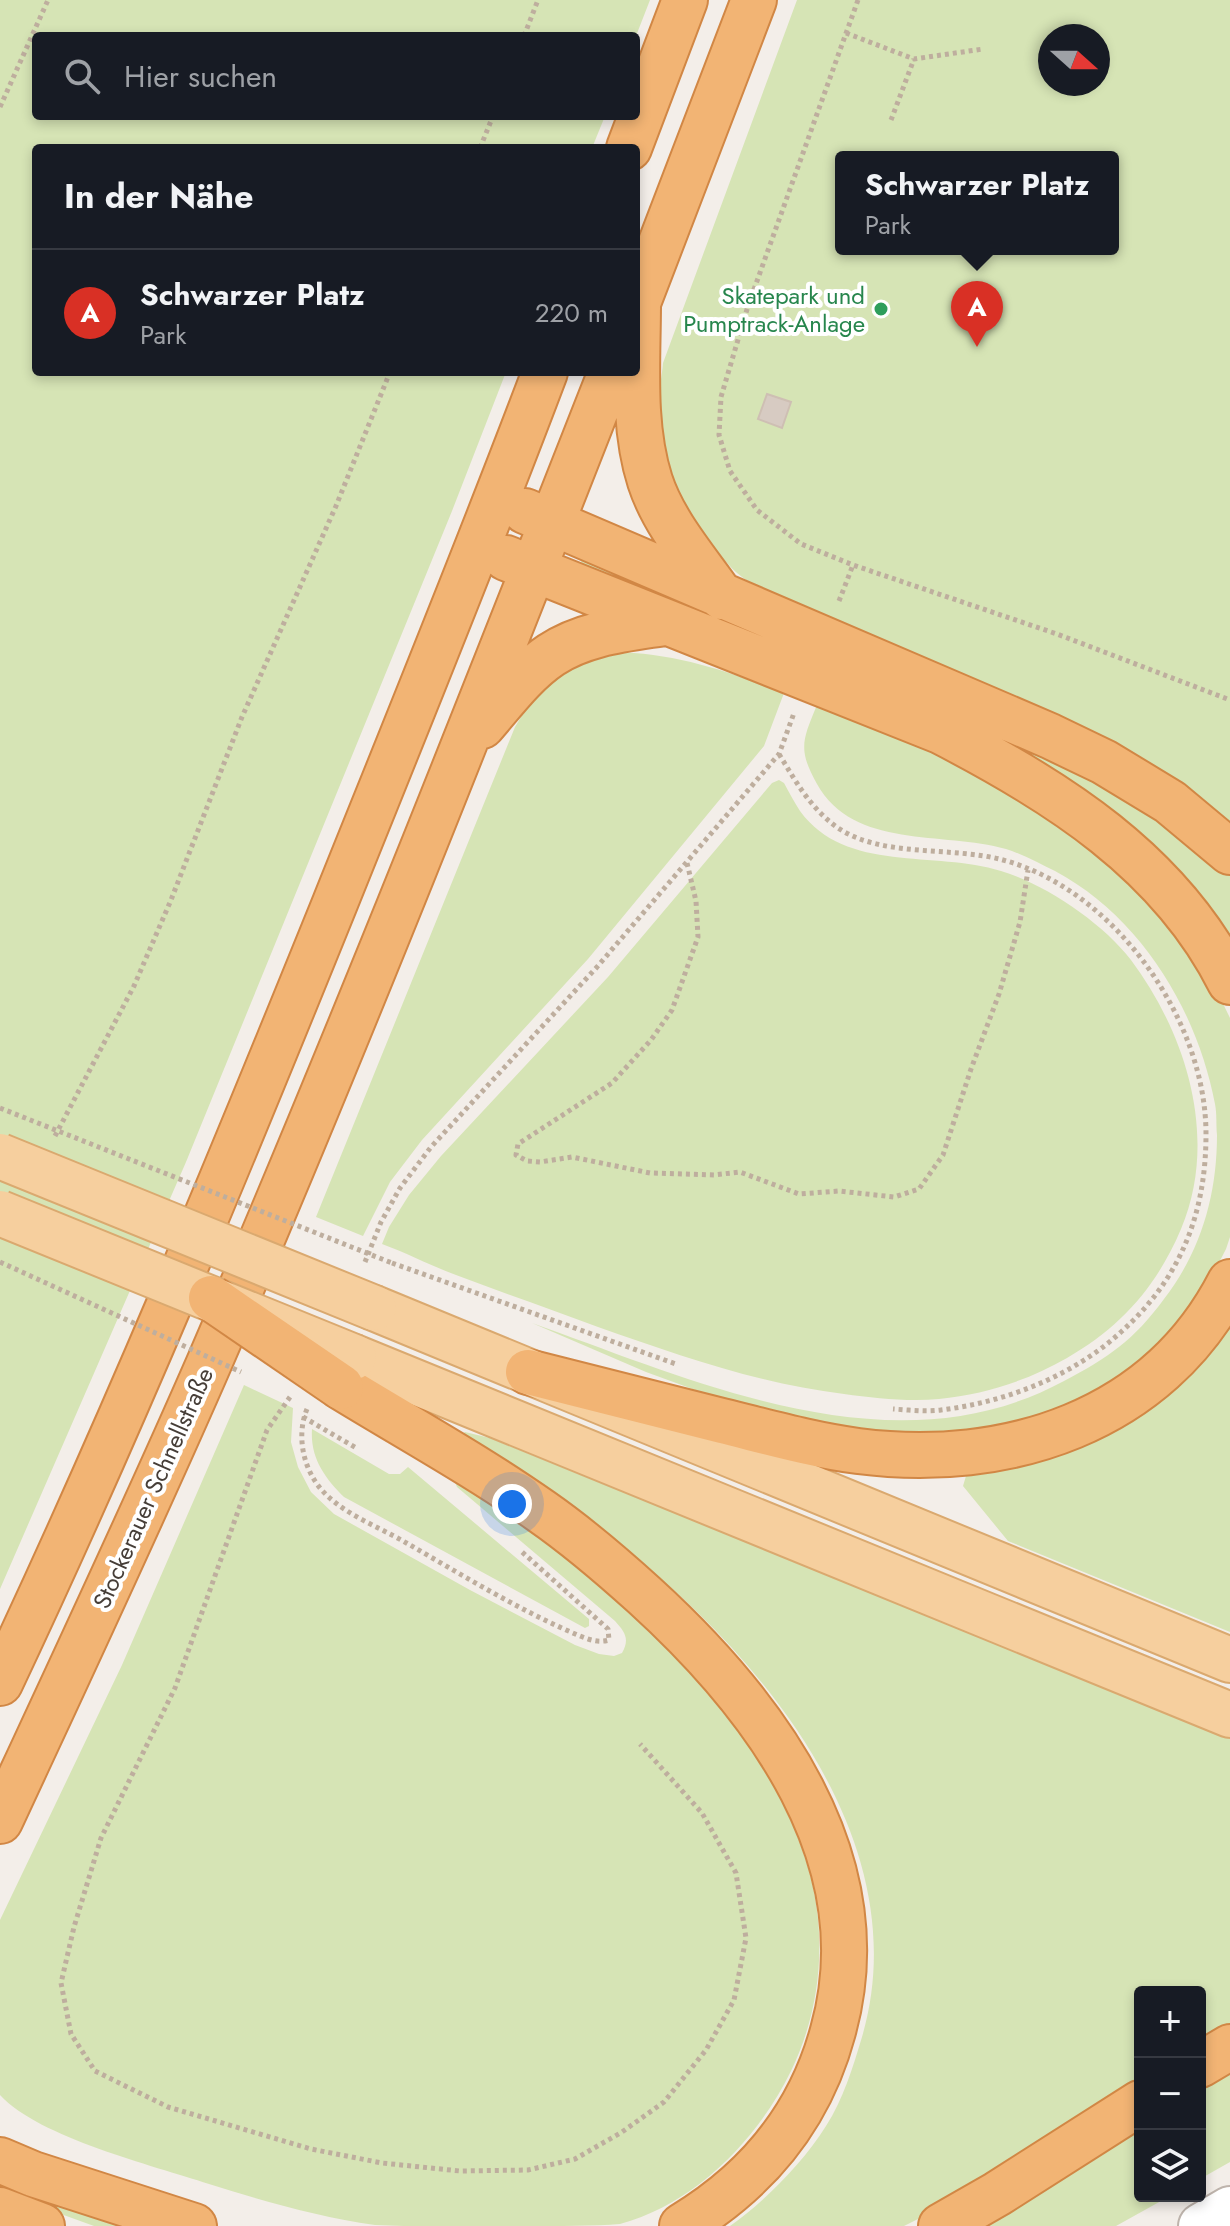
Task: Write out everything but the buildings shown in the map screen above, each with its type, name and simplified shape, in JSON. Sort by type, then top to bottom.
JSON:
[{"type":"highway","points":[[640,119],[685,0]]},
{"type":"highway","points":[[640,298],[754,0]]},
{"type":"highway","points":[[631,144],[640,120]]},
{"type":"highway","points":[[0,1683],[152,1344],[243,1130],[497,500],[544,376]]},
{"type":"highway","name":"Stockerauer Schnellstraße","points":[[0,1821],[198,1388],[464,745],[609,376]]},
{"type":"highway","points":[[638,376],[642,449],[651,483],[678,534],[722,597]]},
{"type":"highway","points":[[497,500],[981,705],[1104,762],[1170,802],[1230,852]]},
{"type":"highway","points":[[478,547],[940,731],[1004,764],[1065,802],[1122,846],[1164,885],[1199,928],[1230,982]]},
{"type":"highway","points":[[464,745],[533,670],[552,654],[580,640],[664,623]]},
{"type":"highway","points":[[528,1372],[788,1438],[858,1451],[920,1455],[980,1452],[1061,1433],[1100,1415],[1139,1391],[1179,1355],[1217,1308],[1230,1282]]},
{"type":"highway","points":[[211,1298],[329,1389],[543,1512],[619,1573],[681,1628],[743,1698],[786,1760],[810,1805],[831,1858],[843,1915],[844,1973],[838,2013],[825,2061],[801,2113],[762,2164],[717,2205],[682,2226]]},
{"type":"highway","points":[[1206,2061],[1230,2047]]},
{"type":"highway","points":[[941,2226],[1134,2107]]},
{"type":"highway","points":[[0,2136],[17,2167],[194,2226]]},
{"type":"highway","points":[[0,2210],[42,2226]]},
{"type":"main road","points":[[0,1156],[1230,1660]]},
{"type":"main road","points":[[0,1213],[211,1298]]},
{"type":"main road","points":[[329,1389],[1230,1715]]},
{"type":"lane","points":[[1201,2226],[1230,2209]]},
{"type":"path","points":[[34,32],[48,0]]},
{"type":"path","points":[[526,32],[538,0]]},
{"type":"path","points":[[858,0],[748,306],[721,397],[719,435],[730,471],[757,510],[801,544],[853,565],[1057,634],[1230,700]]},
{"type":"path","points":[[846,33],[914,59],[983,49]]},
{"type":"path","points":[[0,107],[32,36]]},
{"type":"path","points":[[891,120],[914,59]]},
{"type":"path","points":[[482,144],[491,120]]},
{"type":"path","points":[[53,1141],[134,986],[242,717],[336,506],[388,376]]},
{"type":"path","points":[[839,602],[853,565]]},
{"type":"path","points":[[365,1262],[381,1222],[400,1188],[431,1147],[597,967],[779,754],[798,704]]},
{"type":"path","points":[[779,754],[811,806],[840,830],[876,845],[1004,860],[1052,881],[1093,908],[1135,948],[1165,995],[1192,1053],[1206,1108],[1206,1168],[1196,1219],[1166,1280],[1141,1313],[1102,1350],[1045,1381],[994,1400],[939,1410],[878,1409]]},
{"type":"path","points":[[686,862],[696,901],[698,937],[672,1010],[651,1040],[612,1083],[518,1144],[516,1155],[527,1161],[540,1162],[572,1157],[650,1173],[714,1175],[740,1172],[799,1194],[839,1191],[894,1197],[919,1189],[943,1155],[999,994],[1020,922],[1028,870]]},
{"type":"path","points":[[0,1108],[392,1263],[681,1366]]},
{"type":"path","points":[[0,1262],[190,1346],[245,1374]]},
{"type":"path","points":[[329,1389],[290,1394],[267,1430],[175,1688],[101,1838],[61,1983],[71,2034],[95,2071],[168,2107],[311,2149],[382,2163],[460,2171],[528,2170],[575,2159],[622,2132],[664,2102],[706,2050],[734,2000],[746,1938],[736,1873],[702,1813],[640,1744]]},
{"type":"path","points":[[329,1389],[303,1417],[301,1442],[317,1485],[340,1505],[474,1581],[580,1636],[600,1642],[609,1640],[608,1629],[594,1614],[510,1541]]},
{"type":"path","points":[[303,1417],[365,1453]]},
{"type":"green space","points":[[0,0],[650,0],[638,32],[32,32],[32,120],[603,120],[594,144],[32,144],[32,376],[504,376],[186,1162],[0,1589]]},
{"type":"green space","points":[[797,0],[1230,0],[1230,827],[1117,746],[1060,716],[762,591],[732,568],[699,529],[669,468],[660,424],[663,363]]},
{"type":"green space","points":[[580,559],[1044,750],[1161,817],[1230,876],[1230,942],[1177,871],[583,566]]},
{"type":"green space","points":[[614,652],[658,656],[701,665],[784,693],[764,746],[588,959],[422,1140],[390,1182],[363,1236],[316,1217],[515,727],[530,702],[566,666]]},
{"type":"green space","points":[[817,705],[932,750],[995,781],[1112,859],[1210,977],[1230,1018],[1230,1237],[1201,1298],[1165,1341],[1126,1375],[1079,1403],[978,1434],[862,1434],[720,1399],[646,1372],[532,1323],[728,1392],[796,1409],[865,1419],[932,1419],[999,1407],[1064,1381],[1094,1364],[1131,1337],[1153,1313],[1188,1262],[1204,1222],[1214,1179],[1216,1108],[1194,1034],[1160,970],[1139,940],[1114,914],[1086,890],[1055,871],[1006,849],[876,829],[853,819],[833,805],[817,784],[805,754],[805,737]]},
{"type":"green space","points":[[779,780],[784,783],[800,811],[819,831],[842,844],[893,857],[975,865],[1001,871],[1036,885],[1072,906],[1105,932],[1131,960],[1168,1021],[1191,1089],[1197,1124],[1197,1160],[1192,1195],[1181,1229],[1149,1287],[1120,1319],[1067,1358],[1021,1380],[989,1390],[927,1400],[868,1397],[781,1383],[628,1338],[456,1275],[382,1244],[409,1195],[441,1156],[608,977],[772,783]]},
{"type":"green space","points":[[1230,1323],[1230,1632],[1008,1541],[963,1486],[966,1476],[1029,1465],[1061,1455],[1120,1428],[1173,1390],[1196,1367]]},
{"type":"green space","points":[[244,1385],[293,1408],[291,1442],[298,1467],[311,1492],[334,1514],[575,1645],[599,1654],[614,1656],[622,1653],[625,1636],[615,1621],[457,1487],[455,1482],[457,1479],[546,1536],[608,1589],[686,1667],[736,1727],[777,1792],[807,1864],[818,1916],[818,1969],[810,2021],[791,2071],[761,2121],[721,2166],[674,2201],[620,2224],[375,2225],[270,2202],[98,2148],[42,2124],[0,2095],[0,1920],[122,1665]]},
{"type":"green space","points":[[312,1429],[389,1474],[400,1474],[408,1467],[589,1619],[589,1626],[585,1628],[344,1497],[320,1467],[313,1449]]},
{"type":"green space","points":[[465,1432],[490,1438],[1230,1739],[1230,2027],[1206,2042],[1206,1986],[1134,1986],[1134,2087],[926,2215],[904,2226],[730,2226],[770,2193],[806,2154],[832,2116],[851,2071],[862,2037],[873,1977],[872,1918],[860,1861],[839,1805],[811,1752],[777,1702],[739,1656],[698,1613],[644,1565],[462,1434]]},
{"type":"green space","points":[[1230,2067],[1230,2162],[1206,2176],[1206,2130],[1206,2081]]},
{"type":"green space","points":[[1134,2126],[1134,2202],[1159,2202],[1116,2226],[975,2226]]},
{"type":"green space","points":[[0,2181],[126,2226],[94,2226],[0,2192]]},
{"type":"place","name":"Skatepark und Pumptrack-Anlage","points":[[881,309]]},
{"type":"place","name":"Schwarzer Platz","points":[[977,347]]}]
